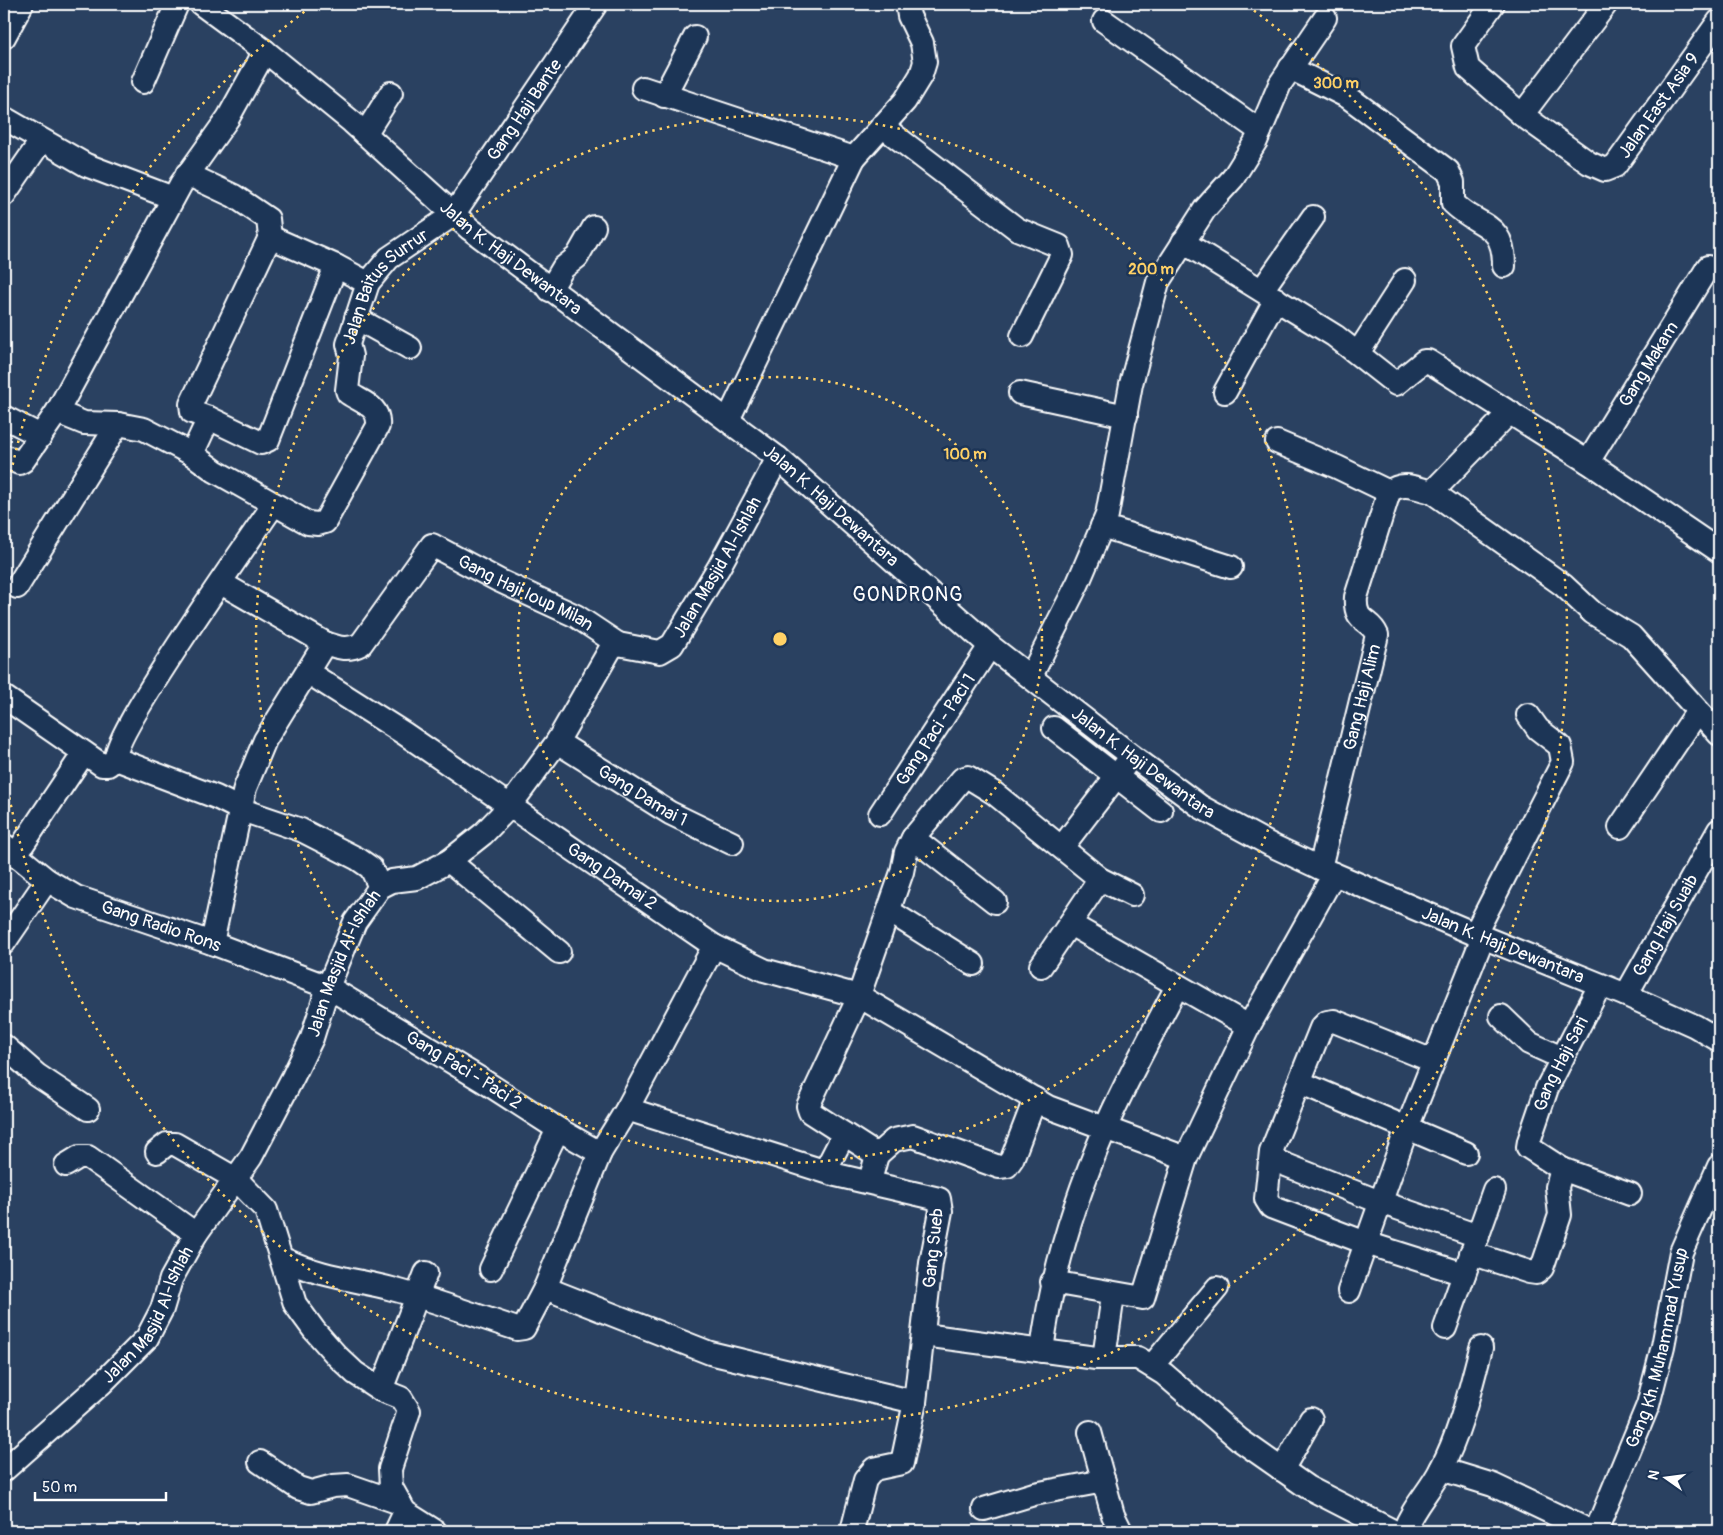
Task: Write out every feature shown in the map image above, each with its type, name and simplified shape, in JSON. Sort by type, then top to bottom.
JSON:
[{"type":"street","points":[[4,37],[22,4]]},
{"type":"street","points":[[143,82],[177,4]]},
{"type":"street","name":"Jalan K. Haji Dewantara","points":[[201,4],[228,12],[265,51],[366,134],[453,215],[550,290],[778,458],[990,646],[1201,807],[1271,845],[1327,871],[1479,936],[1626,995],[1695,1026],[1719,1040]]},
{"type":"street","name":"Gang Haji Bante","points":[[453,215],[596,4]]},
{"type":"street","points":[[728,420],[854,158],[905,101],[921,75],[925,62],[922,43],[909,16],[908,4]]},
{"type":"street","points":[[1493,4],[1463,46],[1464,56],[1468,68],[1522,115],[1606,4]]},
{"type":"street","points":[[1031,676],[1078,583],[1107,515],[1131,384],[1158,282],[1205,208],[1233,178],[1260,131],[1280,84],[1325,18]]},
{"type":"street","points":[[1104,21],[1260,131]]},
{"type":"street","name":"Jalan East Asia 9","points":[[1522,115],[1589,163],[1605,170],[1615,166],[1719,21]]},
{"type":"street","points":[[664,96],[695,37]]},
{"type":"street","points":[[4,456],[19,463],[23,462],[57,412],[173,198],[187,174],[228,118],[265,51]]},
{"type":"street","points":[[1290,68],[1348,97],[1448,171],[1453,182],[1453,203],[1461,211],[1495,231],[1501,240],[1504,266]]},
{"type":"street","points":[[643,88],[854,158]]},
{"type":"street","points":[[366,134],[390,92]]},
{"type":"street","points":[[4,118],[41,141],[86,165],[173,198]]},
{"type":"street","points":[[882,126],[1017,229],[1058,246],[1062,255],[1022,336]]},
{"type":"street","points":[[4,195],[41,141]]},
{"type":"street","points":[[187,174],[234,196],[268,219],[270,237],[191,404],[192,412],[210,418],[261,443],[268,440],[336,266]]},
{"type":"street","name":"Jalan Baitus Surrur","points":[[57,412],[84,423],[118,424],[144,429],[192,454],[215,471],[308,522],[318,524],[325,522],[378,426],[379,417],[376,410],[348,393],[347,390],[351,356],[348,344],[368,283],[389,258],[453,215]]},
{"type":"street","points":[[1225,392],[1269,295],[1313,217]]},
{"type":"street","points":[[550,290],[563,268],[577,257],[594,227]]},
{"type":"street","points":[[270,237],[336,266],[368,283]]},
{"type":"street","points":[[1183,242],[1335,336],[1396,384],[1424,361],[1428,361],[1588,462],[1719,551]]},
{"type":"street","name":"Gang Makam","points":[[1588,462],[1708,267]]},
{"type":"street","points":[[1358,353],[1405,280]]},
{"type":"street","points":[[356,318],[410,348]]},
{"type":"street","points":[[1020,393],[1126,416]]},
{"type":"street","points":[[1432,492],[1510,412]]},
{"type":"street","points":[[4,417],[41,436]]},
{"type":"street","points":[[192,454],[210,418]]},
{"type":"street","points":[[17,587],[118,424]]},
{"type":"street","points":[[1277,442],[1337,467],[1389,492],[1403,485],[1432,492],[1563,585],[1593,613],[1630,636],[1719,734]]},
{"type":"street","name":"Jalan Masjid Al-Ishlah","points":[[4,1470],[108,1377],[147,1338],[162,1309],[171,1279],[196,1234],[251,1157],[297,1070],[312,1038],[328,987],[355,922],[380,887],[392,881],[417,878],[448,861],[483,834],[509,807],[557,742],[600,664],[612,648],[618,644],[660,652],[672,645],[719,567],[778,458]]},
{"type":"street","name":"Gang Haji Alim","points":[[1327,871],[1377,635],[1375,630],[1362,620],[1355,608],[1356,597],[1389,492]]},
{"type":"street","points":[[116,759],[115,754],[122,738],[141,705],[274,504]]},
{"type":"street","points":[[1102,526],[1231,568]]},
{"type":"street","name":"Gang Haji Ioup Milan","points":[[326,644],[343,649],[352,649],[361,644],[432,545],[498,580],[576,616],[618,644]]},
{"type":"street","points":[[212,943],[242,810],[245,788],[265,740],[326,644],[221,583]]},
{"type":"street","name":"Gang Paci - Paci 1","points":[[880,814],[990,646]]},
{"type":"street","name":"Gang Damai 2","points":[[309,673],[405,734],[714,946],[764,970],[859,996],[1048,1107],[1186,1158]]},
{"type":"street","points":[[4,697],[102,765],[108,765],[116,759]]},
{"type":"street","points":[[1620,828],[1698,711]]},
{"type":"street","points":[[1349,1291],[1407,1128],[1479,936],[1563,762],[1560,746],[1538,729],[1528,715]]},
{"type":"street","points":[[1054,728],[1161,811]]},
{"type":"street","name":"Gang Damai 1","points":[[557,742],[670,813],[732,843]]},
{"type":"street","points":[[9,851],[84,753]]},
{"type":"street","points":[[1062,847],[1132,756]]},
{"type":"street","points":[[116,759],[216,797],[242,810],[301,830],[358,858],[372,868],[380,887]]},
{"type":"street","points":[[877,1155],[810,1112],[808,1106],[859,996],[902,872],[906,852],[913,838],[962,779],[968,777],[994,793],[1100,879],[1132,896]]},
{"type":"street","name":"Gang Haji Suaib","points":[[1626,995],[1719,830]]},
{"type":"street","points":[[913,838],[995,902]]},
{"type":"street","name":"Gang Radio Rons","points":[[9,851],[47,880],[76,897],[212,943],[328,987]]},
{"type":"street","points":[[448,861],[558,952]]},
{"type":"street","points":[[1052,1282],[1113,1295],[1139,1298],[1144,1295],[1186,1158],[1248,1026],[1327,871]]},
{"type":"street","points":[[1041,966],[1100,879]]},
{"type":"street","points":[[4,943],[47,880]]},
{"type":"street","points":[[889,911],[973,964]]},
{"type":"street","points":[[1070,924],[1248,1026]]},
{"type":"street","points":[[288,1261],[316,1272],[344,1277],[418,1296],[517,1329],[524,1328],[545,1288],[600,1153],[627,1109],[714,946]]},
{"type":"street","name":"Gang Haji Sari","points":[[1562,1170],[1528,1147],[1547,1088],[1600,984]]},
{"type":"street","points":[[1042,1351],[1052,1282],[1078,1201],[1106,1128],[1177,986]]},
{"type":"street","name":"Gang Paci - Paci 2","points":[[328,987],[600,1153]]},
{"type":"street","points":[[1501,1016],[1529,1042],[1562,1058]]},
{"type":"street","points":[[1433,1061],[1334,1021],[1327,1022],[1321,1028],[1271,1152],[1266,1199],[1271,1207],[1366,1244],[1471,1254],[1536,1273],[1542,1268],[1560,1216],[1557,1187],[1562,1170],[1630,1194]]},
{"type":"street","points":[[4,1046],[37,1075],[88,1110]]},
{"type":"street","points":[[1299,1082],[1466,1153]]},
{"type":"street","points":[[870,1181],[877,1155],[894,1140],[913,1136],[999,1167],[1007,1166],[1012,1159],[1035,1100]]},
{"type":"street","name":"Gang Sueb","points":[[627,1109],[825,1171],[939,1199],[941,1211],[931,1263],[915,1402],[902,1463],[874,1469],[864,1480],[852,1531]]},
{"type":"street","points":[[491,1269],[558,1129]]},
{"type":"street","points":[[825,1171],[844,1134]]},
{"type":"street","points":[[158,1152],[167,1144],[175,1144],[236,1179],[266,1210],[295,1304],[337,1356],[381,1390],[401,1398],[409,1411],[390,1469],[391,1487],[400,1516]]},
{"type":"street","points":[[66,1165],[79,1156],[88,1157],[196,1234]]},
{"type":"street","points":[[1271,1159],[1380,1202],[1471,1254]]},
{"type":"street","name":"Gang Kh. Muhammad Yusup","points":[[1596,1531],[1648,1405],[1663,1346],[1681,1252],[1719,1166]]},
{"type":"street","points":[[1445,1328],[1494,1190]]},
{"type":"street","points":[[381,1390],[426,1273]]},
{"type":"street","points":[[545,1288],[710,1353],[915,1402]]},
{"type":"street","points":[[1152,1366],[1217,1288]]},
{"type":"street","points":[[1104,1358],[1113,1295]]},
{"type":"street","points":[[924,1335],[1104,1358],[1138,1358],[1152,1366],[1240,1440],[1307,1487],[1393,1531]]},
{"type":"street","points":[[1404,1531],[1408,1518],[1441,1469],[1463,1416],[1481,1348]]},
{"type":"street","points":[[1282,1470],[1311,1418]]},
{"type":"street","points":[[1090,1432],[1113,1515],[1121,1531]]},
{"type":"street","points":[[260,1462],[298,1488],[311,1492],[333,1486],[348,1485],[400,1516],[434,1531]]},
{"type":"street","points":[[1441,1469],[1493,1485],[1558,1525],[1590,1531]]},
{"type":"street","points":[[984,1510],[1034,1494],[1104,1481]]},
{"type":"district","name":"GONDRONG","points":[[908,594]]}]
